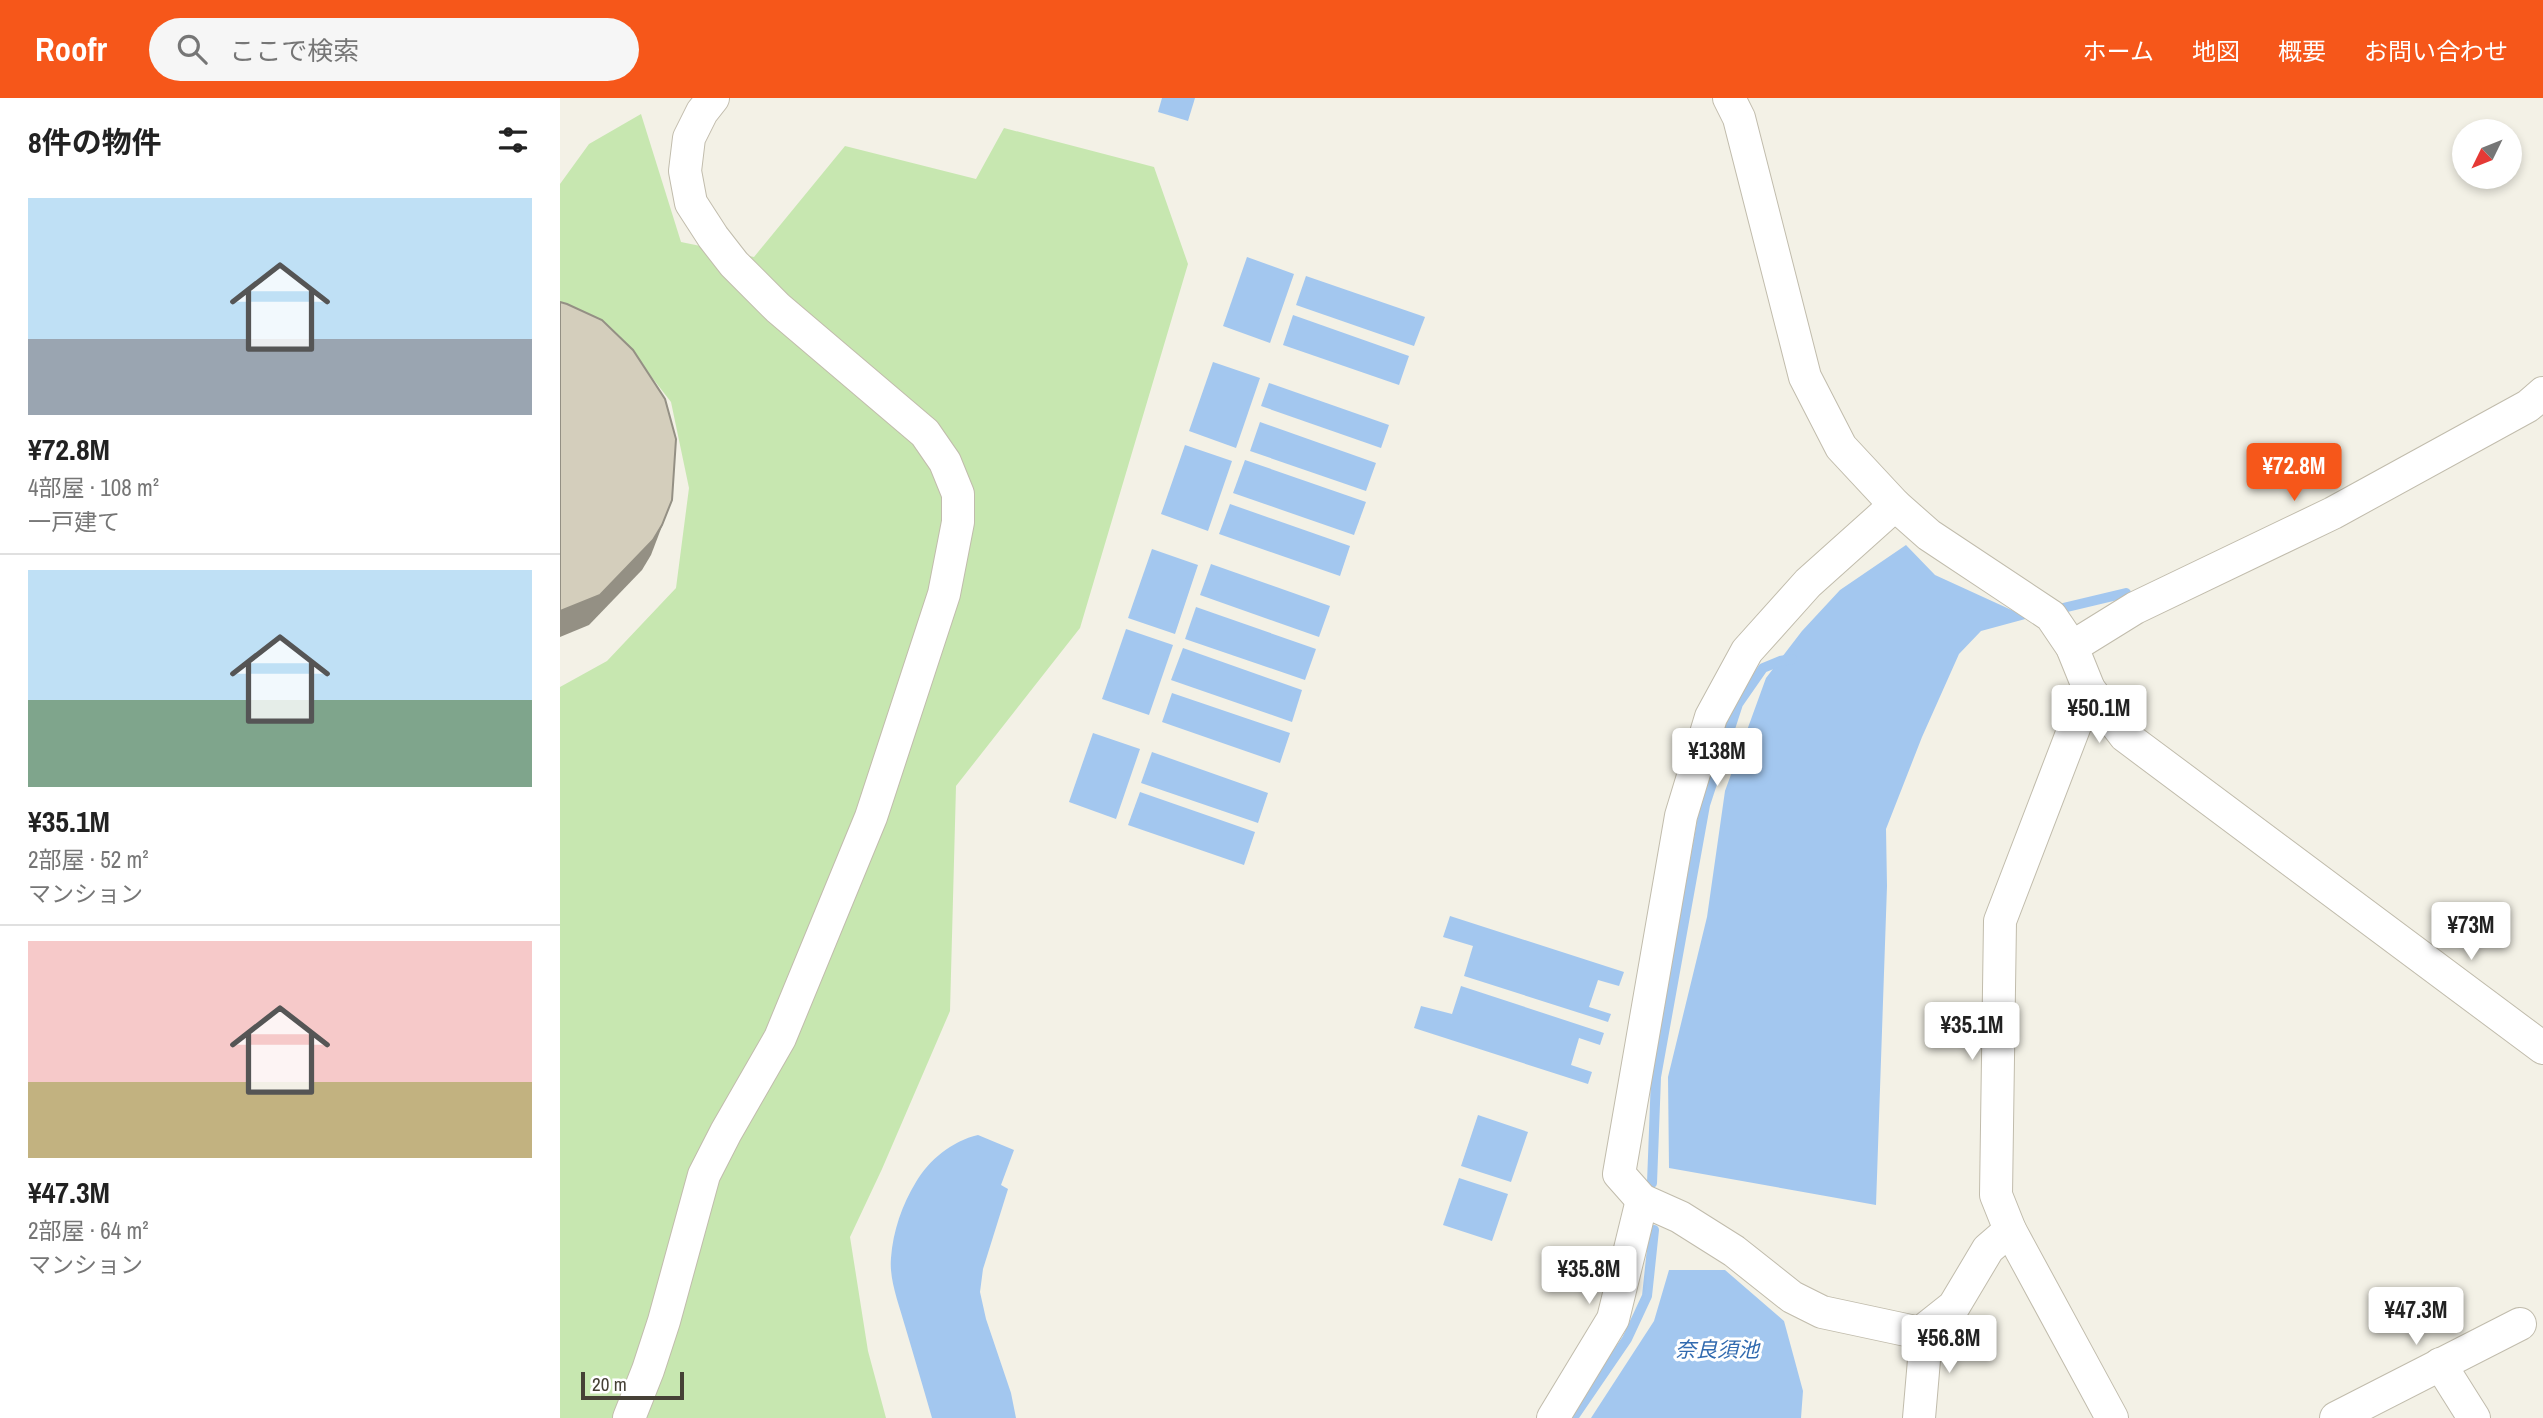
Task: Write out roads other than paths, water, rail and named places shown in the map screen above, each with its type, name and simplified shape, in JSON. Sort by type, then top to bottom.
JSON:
[{"type":"street","points":[[629,1418],[664,1321],[704,1175],[780,1038],[871,817],[944,594],[958,522],[958,494],[945,461],[925,433],[778,308],[727,255],[691,203],[685,171],[689,138],[702,112],[713,98]]},
{"type":"street","points":[[1729,98],[1739,118],[1805,377],[1841,447],[1895,505],[1929,534],[2051,615],[2072,646],[2089,689],[2125,736],[2543,1048]]},
{"type":"street","points":[[2072,646],[2135,608],[2333,513],[2528,407],[2543,393]]},
{"type":"street","points":[[1895,505],[1808,583],[1747,651],[1711,717],[1681,816],[1619,1174],[1642,1200],[1681,1217],[1734,1251],[1792,1297],[1822,1312],[1920,1333]]},
{"type":"street","points":[[2089,689],[2000,921],[1996,1195],[2010,1230],[2112,1418]]},
{"type":"street","points":[[1553,1418],[1613,1318],[1642,1200]]},
{"type":"street","points":[[1920,1333],[1954,1306],[1988,1249],[2010,1230]]},
{"type":"street","points":[[2336,1418],[2519,1324]]},
{"type":"street","points":[[1919,1418],[1924,1360],[1920,1333]]},
{"type":"street","points":[[2440,1364],[2474,1418]]},
{"type":"water","points":[[1162,98],[1195,98],[1188,121],[1158,112]]},
{"type":"water","points":[[1247,257],[1294,274],[1270,343],[1223,326]]},
{"type":"water","points":[[1306,276],[1425,317],[1414,346],[1296,305]]},
{"type":"water","points":[[1293,315],[1409,356],[1399,385],[1283,345]]},
{"type":"water","points":[[1213,362],[1260,378],[1236,448],[1189,431]]},
{"type":"water","points":[[1269,383],[1389,425],[1381,448],[1261,406]]},
{"type":"water","points":[[1260,422],[1376,463],[1366,491],[1250,451]]},
{"type":"water","points":[[1185,445],[1232,461],[1208,531],[1161,514]]},
{"type":"water","points":[[1245,460],[1366,502],[1354,535],[1233,493]]},
{"type":"water","points":[[1230,504],[1350,546],[1340,576],[1219,534]]},
{"type":"water","points":[[1906,545],[1935,575],[2029,618],[1981,631],[1959,654],[1922,737],[1886,829],[1887,886],[1876,1205],[1669,1168],[1668,1077],[1707,917],[1725,791],[1766,678],[1802,631],[1840,590]]},
{"type":"water","points":[[1152,549],[1198,565],[1175,634],[1128,618]]},
{"type":"water","points":[[1211,564],[1330,606],[1319,637],[1200,595]]},
{"type":"water","points":[[1196,607],[1316,649],[1305,680],[1185,639]]},
{"type":"water","points":[[1126,629],[1173,645],[1149,715],[1102,699]]},
{"type":"water","points":[[1183,648],[1302,690],[1292,722],[1171,680]]},
{"type":"water","points":[[1172,693],[1290,733],[1280,763],[1162,722]]},
{"type":"water","points":[[1093,733],[1140,749],[1116,819],[1069,802]]},
{"type":"water","points":[[1152,752],[1268,793],[1258,823],[1141,783]]},
{"type":"water","points":[[1140,792],[1255,832],[1244,865],[1128,825]]},
{"type":"water","points":[[1450,916],[1624,972],[1619,986],[1598,980],[1589,1007],[1611,1014],[1608,1022],[1464,976],[1473,946],[1443,937]]},
{"type":"water","points":[[1461,986],[1604,1033],[1600,1045],[1579,1038],[1571,1065],[1592,1072],[1588,1084],[1414,1028],[1421,1006],[1452,1014]]},
{"type":"water","points":[[1478,1115],[1528,1132],[1511,1182],[1461,1166]]},
{"type":"water","points":[[978,1135],[1014,1150],[1001,1185],[1008,1189],[983,1269],[980,1292],[1016,1418],[932,1418],[897,1301],[891,1266],[892,1248],[902,1209],[921,1174],[934,1159],[950,1147]]},
{"type":"water","points":[[1459,1178],[1508,1194],[1492,1241],[1443,1225]]},
{"type":"water","name":"奈良須池","points":[[1669,1270],[1725,1270],[1784,1321],[1803,1391],[1801,1418],[1591,1418],[1654,1321]]},
{"type":"waterway","points":[[2063,608],[2126,593]]},
{"type":"waterway","points":[[1652,1183],[1656,1077],[1705,805],[1738,704],[1763,668],[1792,659]]},
{"type":"waterway","points":[[1573,1418],[1627,1339],[1647,1296],[1654,1230]]}]
